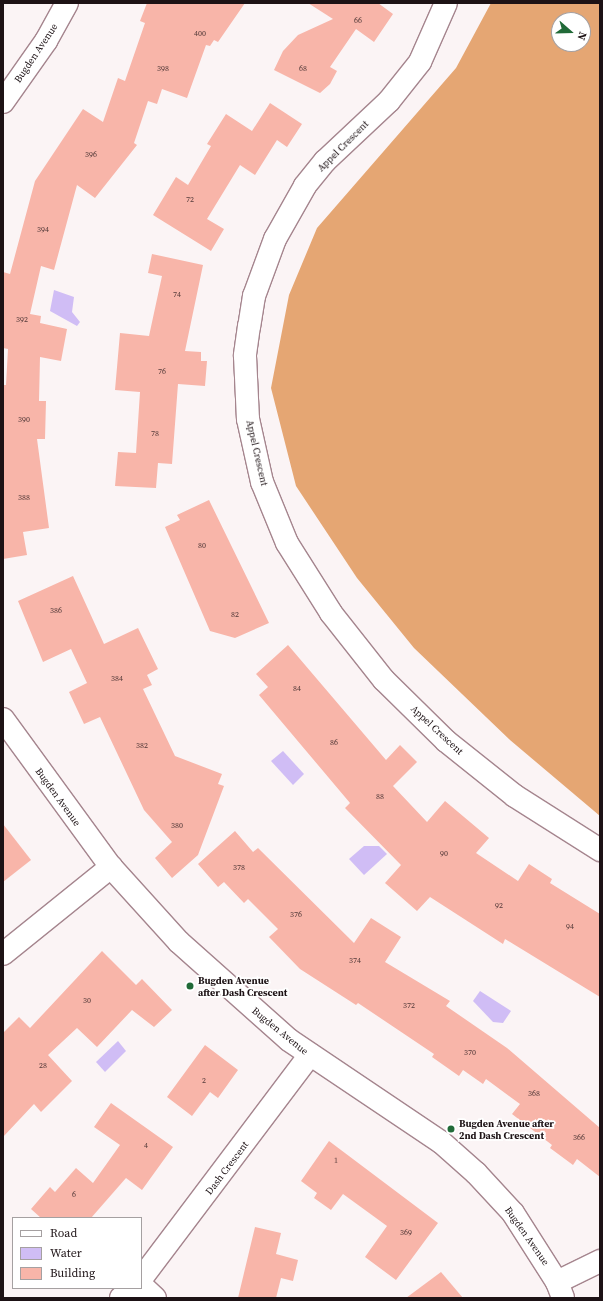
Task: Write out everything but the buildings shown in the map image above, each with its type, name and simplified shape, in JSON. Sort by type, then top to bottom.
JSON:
[{"type":"street","name":"Bugden Avenue","points":[[3,102],[46,41],[67,3]]},
{"type":"street","name":"Appel Crescent","points":[[446,3],[420,62],[389,101],[325,161],[305,186],[275,238],[254,296],[249,326],[246,356],[248,419],[262,482],[287,543],[331,613],[384,680],[446,741],[515,796],[600,850]]},
{"type":"street","name":"Bugden Avenue","points":[[3,719],[111,867],[204,966],[310,1055],[441,1142],[476,1173],[513,1213],[560,1290]]},
{"type":"street","points":[[3,954],[111,867]]},
{"type":"street","name":"Dash Crescent","points":[[142,1278],[310,1055]]},
{"type":"street","points":[[560,1290],[600,1261]]},
{"type":"street","points":[[142,1285],[155,1298]]},
{"type":"street","points":[[121,1298],[131,1289]]},
{"type":"shaded area","points":[[491,3],[600,3],[600,816],[510,740],[414,648],[357,578],[296,486],[271,388],[289,295],[317,228],[456,68]]},
{"type":"water","points":[[54,290],[74,297],[72,312],[80,322],[77,326],[50,311]]},
{"type":"water","points":[[283,751],[304,774],[293,785],[271,761]]},
{"type":"water","points":[[364,846],[379,846],[387,854],[364,875],[349,859]]},
{"type":"water","points":[[480,991],[511,1011],[503,1023],[493,1022],[473,1001]]},
{"type":"water","points":[[118,1041],[126,1051],[105,1072],[96,1062]]},
{"type":"place","name":"Bugden Avenue after Dash Crescent","points":[[190,986]]},
{"type":"place","name":"Bugden Avenue after 2nd Dash Crescent","points":[[451,1129]]}]
